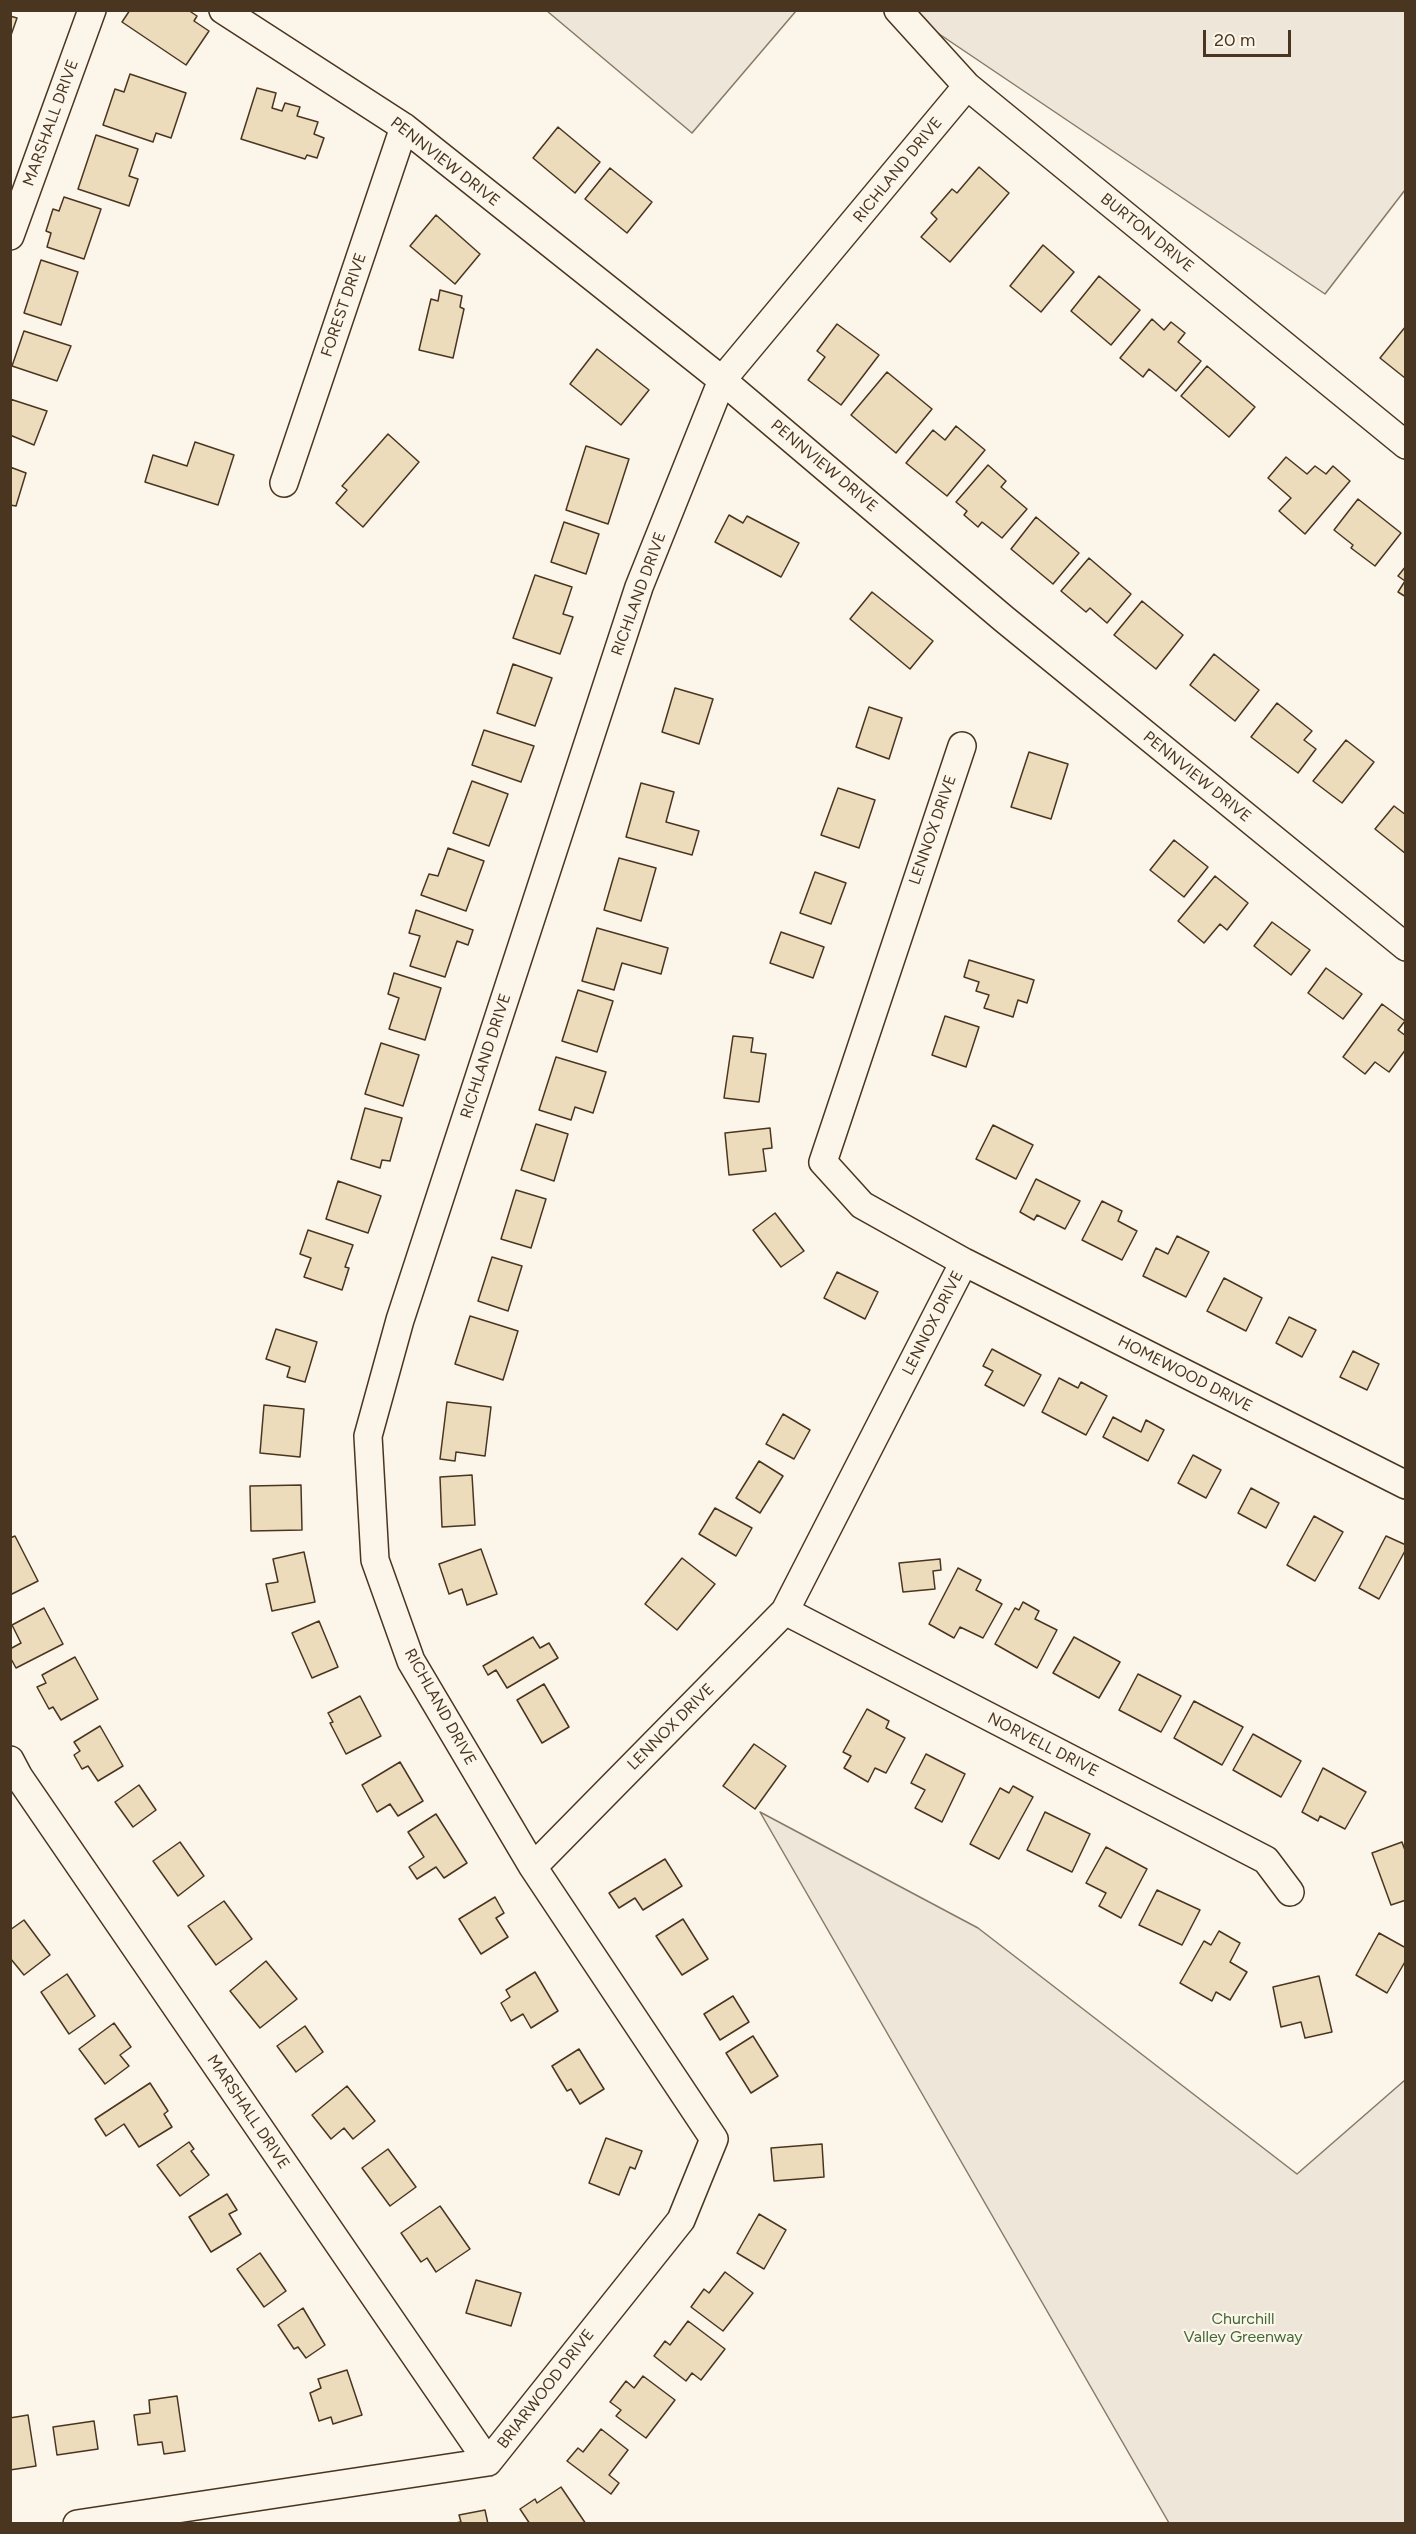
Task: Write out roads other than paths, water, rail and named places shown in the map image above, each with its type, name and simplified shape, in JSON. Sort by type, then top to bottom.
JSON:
[{"type":"street","name":"MARSHALL DRIVE","points":[[10,236],[92,10]]},
{"type":"street","name":"PENNVIEW DRIVE","points":[[223,10],[404,128],[722,380],[1004,619],[1406,947]]},
{"type":"street","name":"BURTON DRIVE","points":[[898,10],[967,86],[1406,445]]},
{"type":"street","name":"RICHLAND DRIVE","points":[[660,2058],[533,1867],[411,1661],[375,1560],[368,1436],[400,1320],[639,587],[722,380],[967,86]]},
{"type":"street","name":"FOREST DRIVE","points":[[285,483],[404,128]]},
{"type":"street","name":"LENNOX DRIVE","points":[[533,1867],[785,1611],[964,1262],[862,1205],[823,1162],[962,746]]},
{"type":"street","name":"HOMEWOOD DRIVE","points":[[964,1262],[1406,1485]]},
{"type":"street","name":"NORVELL DRIVE","points":[[785,1611],[1266,1860],[1290,1892]]},
{"type":"street","name":"MARSHALL DRIVE","points":[[13,1772],[488,2462]]},
{"type":"street","name":"BRIARWOOD DRIVE","points":[[76,2523],[488,2462],[681,2220],[714,2139],[660,2058]]},
{"type":"park label","name":"Churchill Valley Greenway","points":[[1243,2328]]}]
